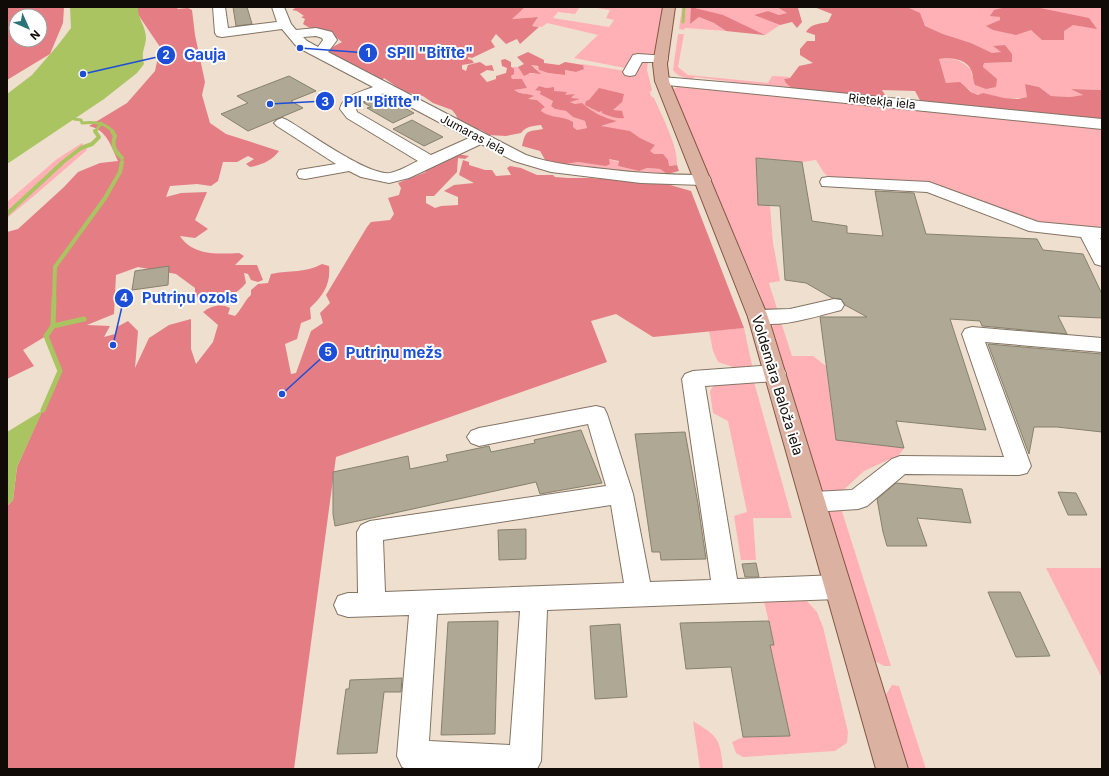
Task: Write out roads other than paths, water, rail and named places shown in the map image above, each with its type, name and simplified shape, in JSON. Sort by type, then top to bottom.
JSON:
[{"type":"main road","name":"Voldemāra Baloža iela","points":[[669,7],[660,64],[662,81],[758,317],[892,769]]},
{"type":"street","points":[[219,7],[222,33],[289,30],[316,32],[327,35],[330,40],[325,49],[319,53]]},
{"type":"street","name":"Jumaras iela","points":[[278,7],[289,30],[302,44],[520,158],[544,166],[566,170],[666,180],[703,180]]},
{"type":"street","points":[[630,72],[638,58],[661,59]]},
{"type":"street","points":[[777,75],[779,91]]},
{"type":"street","name":"Rietekļa iela","points":[[662,81],[779,91],[1102,124]]},
{"type":"street","points":[[385,87],[352,101],[349,104],[348,109],[352,114],[430,160]]},
{"type":"street","points":[[282,123],[318,147],[351,166],[367,173],[388,178],[403,174],[430,160],[480,138]]},
{"type":"street","points":[[304,174],[351,166]]},
{"type":"street","points":[[828,182],[929,187],[1035,227],[1094,232],[1102,260]]},
{"type":"street","points":[[758,317],[790,316],[834,305]]},
{"type":"street","points":[[813,502],[858,499],[900,465],[1019,466],[972,334],[1102,346]]},
{"type":"street","points":[[726,591],[693,379],[775,373]]},
{"type":"street","points":[[479,437],[596,414],[621,494],[639,594]]},
{"type":"street","points":[[621,494],[370,532],[360,604],[838,587]]},
{"type":"street","points":[[424,602],[413,756],[525,761],[534,598]]},
{"type":"waterway","points":[[683,22],[684,7]]},
{"type":"waterway","points":[[74,119],[81,120],[82,123],[101,124]]},
{"type":"waterway","points":[[95,132],[101,124]]},
{"type":"waterway","points":[[101,124],[112,131]]},
{"type":"waterway","points":[[112,131],[115,136],[113,143],[114,148],[122,158]]},
{"type":"waterway","points":[[7,214],[63,162],[81,148],[92,144],[99,137],[95,132]]},
{"type":"waterway","points":[[54,299],[55,267],[105,198],[120,172],[122,162]]},
{"type":"waterway","points":[[53,326],[54,298]]},
{"type":"waterway","points":[[53,326],[84,319]]},
{"type":"waterway","points":[[43,410],[60,371],[46,336],[53,326]]},
{"type":"place","name":"SPII \"Bitīte\"","points":[[300,48]]},
{"type":"place","name":"Gauja","points":[[83,74]]},
{"type":"place","name":"PII \"Bitīte\"","points":[[270,104]]},
{"type":"place","name":"Putriņu ozols","points":[[113,345]]},
{"type":"place","name":"Putriņu mežs","points":[[282,394]]}]
